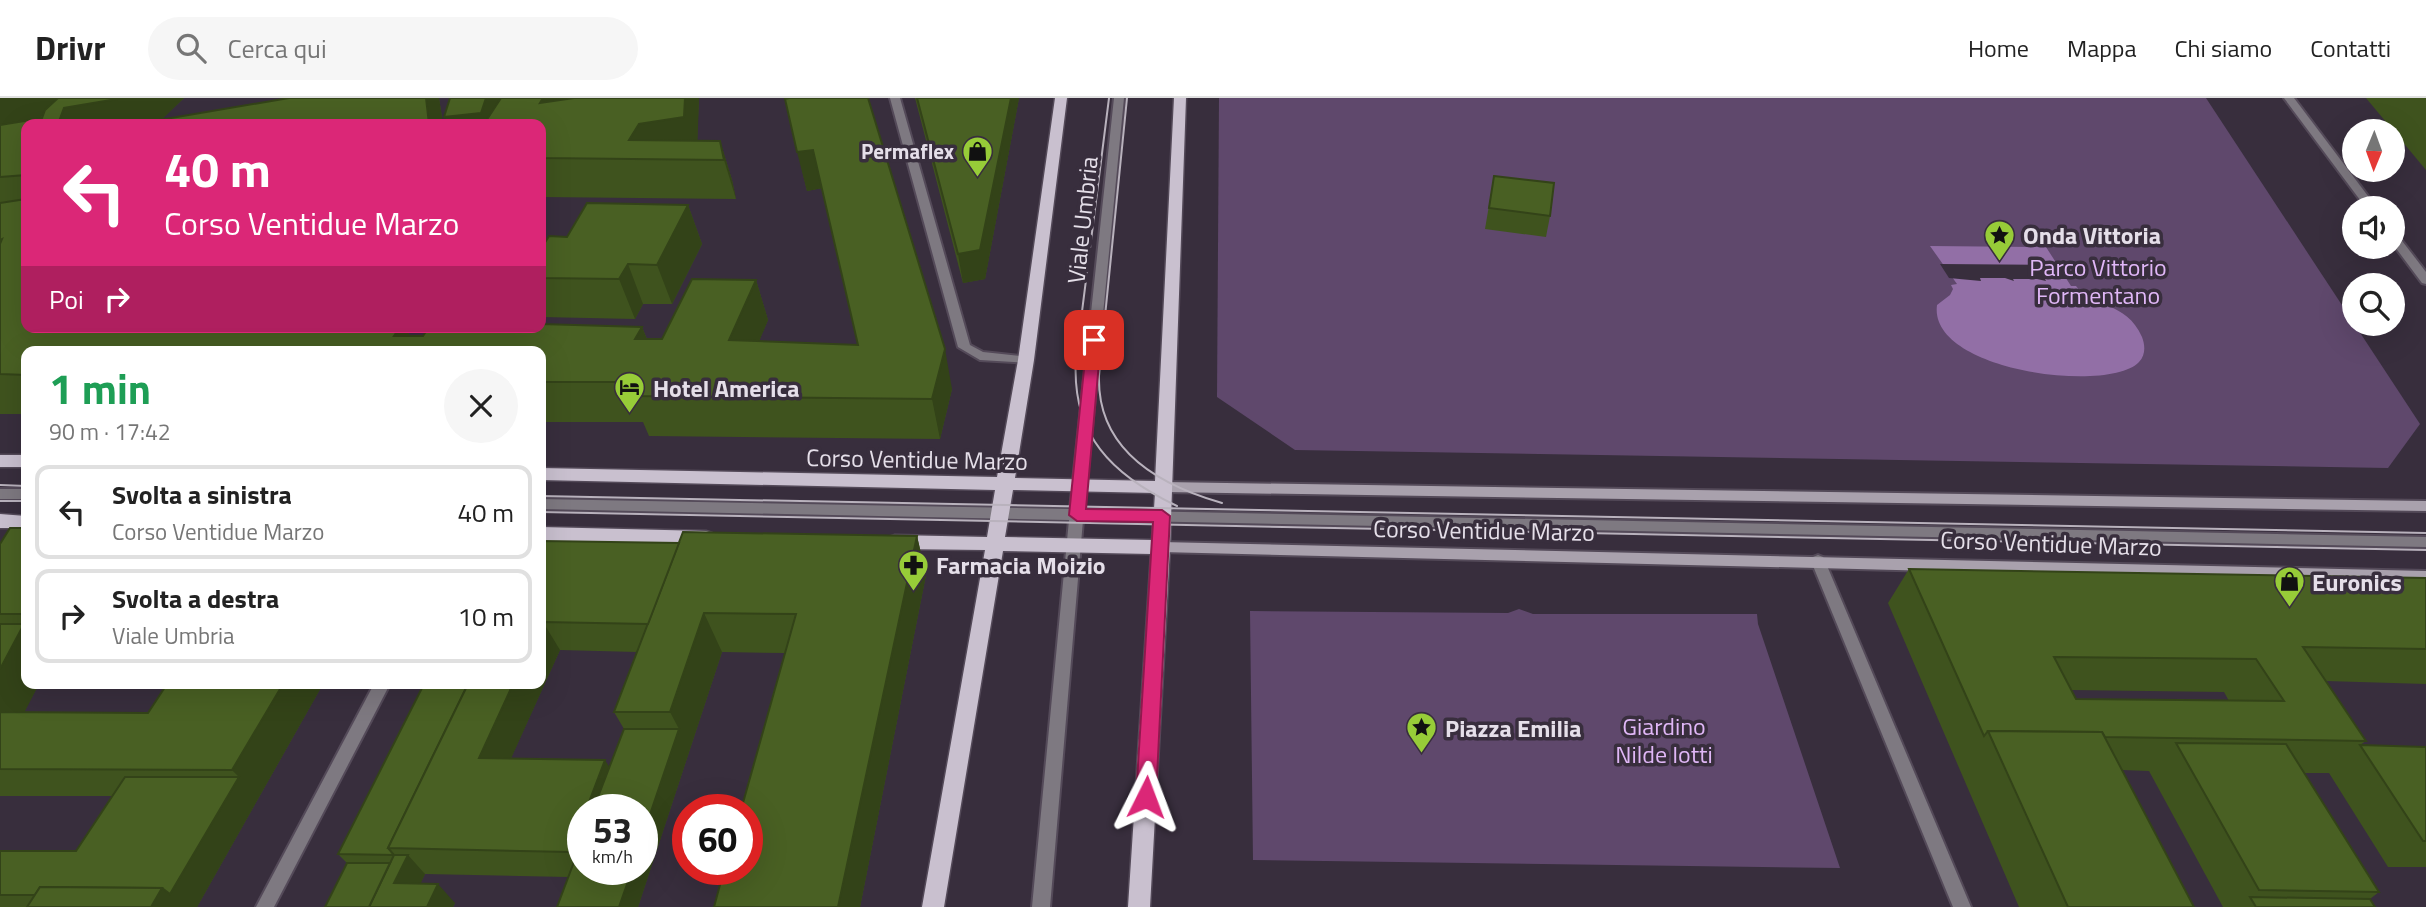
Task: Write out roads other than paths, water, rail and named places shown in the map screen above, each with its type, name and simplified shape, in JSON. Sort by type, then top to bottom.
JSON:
[{"type":"main road","name":"Viale Umbria","points":[[1001,513],[1026,360],[1061,98]]},
{"type":"main road","points":[[1140,907],[1164,487],[1180,98]]},
{"type":"main road","points":[[0,461],[21,461]]},
{"type":"main road","name":"Corso Ventidue Marzo","points":[[546,474],[1005,486],[2424,504]]},
{"type":"main road","points":[[933,907],[1001,513]]},
{"type":"main road","points":[[0,521],[21,522]]},
{"type":"main road","points":[[546,534],[721,538]]},
{"type":"main road","name":"Corso Ventidue Marzo","points":[[873,541],[2426,577]]},
{"type":"street","points":[[895,98],[964,347],[980,356],[1026,360]]},
{"type":"street","name":"Viale Umbria","points":[[1077,515],[1119,98]]},
{"type":"street","points":[[2289,98],[2363,196]]},
{"type":"street","points":[[2405,252],[2426,280]]},
{"type":"street","points":[[0,494],[21,494]]},
{"type":"street","name":"Corso Ventidue Marzo","points":[[546,504],[2426,542]]},
{"type":"street","points":[[1041,907],[1077,515]]},
{"type":"street","points":[[1818,561],[1962,907]]},
{"type":"street","points":[[265,907],[379,689]]},
{"type":"tram line","points":[[1109,98],[1076,359],[1076,386],[1081,410],[1100,449],[1133,481],[1177,506]]},
{"type":"tram line","points":[[1127,98],[1099,376],[1101,402],[1109,425],[1120,444],[1136,460],[1176,486],[1222,503]]},
{"type":"tram line","points":[[0,485],[21,486]]},
{"type":"tram line","points":[[546,496],[2426,533]]},
{"type":"tram line","points":[[0,501],[21,501]]},
{"type":"tram line","points":[[546,512],[2426,550]]},
{"type":"place","name":"Permaflex","points":[[977,178]]},
{"type":"place","name":"Onda Vittoria","points":[[2000,262]]},
{"type":"place","name":"Hotel America","points":[[630,415]]},
{"type":"place","name":"Farmacia Moizio","points":[[913,592]]},
{"type":"place","name":"Euronics","points":[[2289,609]]},
{"type":"place","name":"Piazza Emilia","points":[[1422,755]]},
{"type":"park label","name":"Parco Vittorio Formentano","points":[[2098,281]]},
{"type":"park label","name":"Giardino Nilde Iotti","points":[[1664,740]]}]
